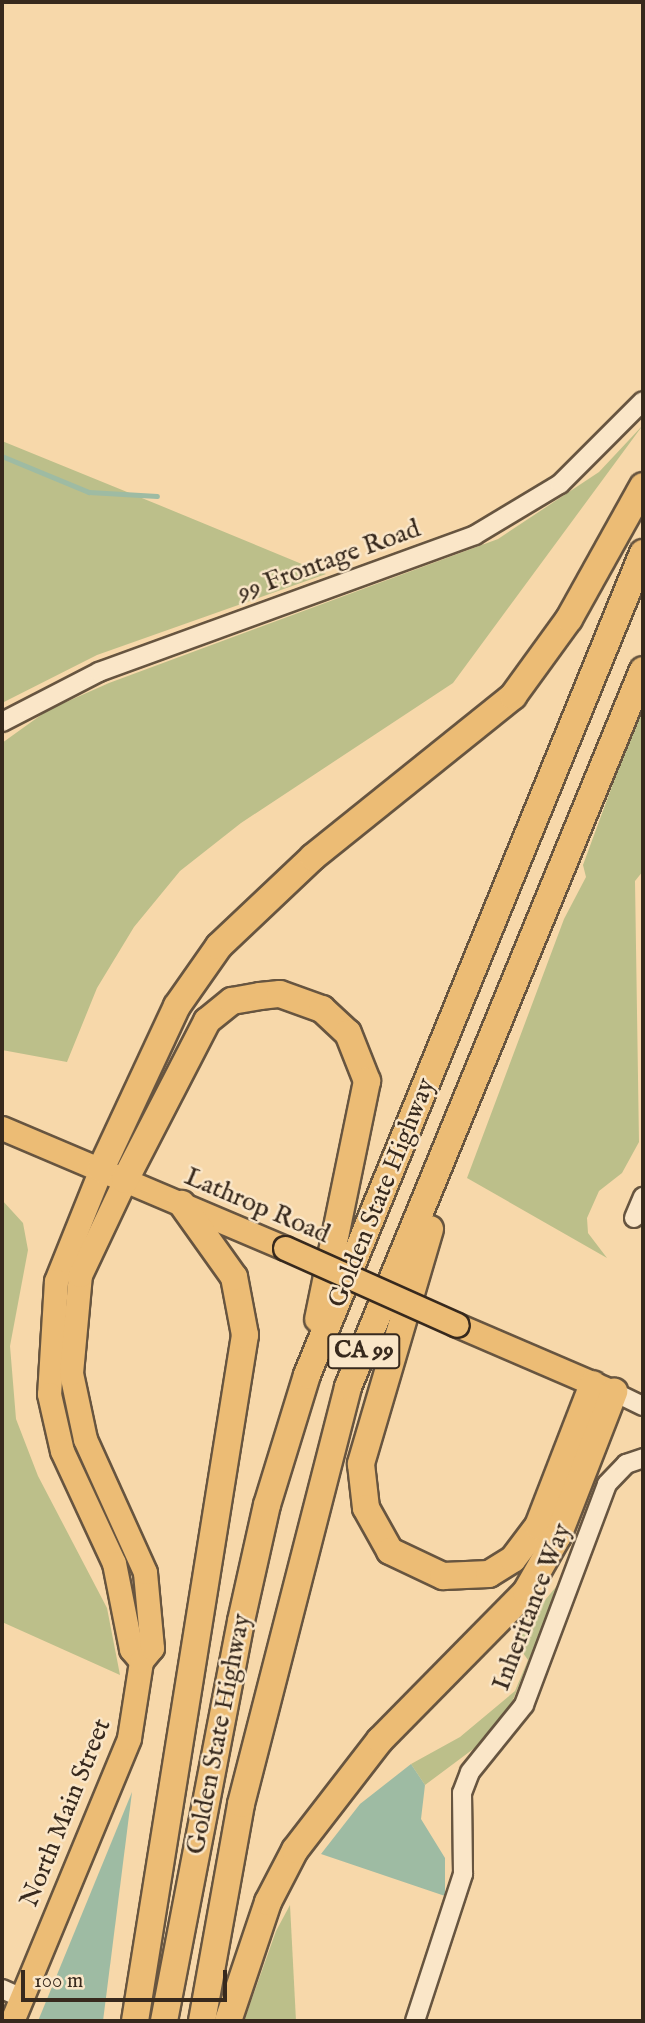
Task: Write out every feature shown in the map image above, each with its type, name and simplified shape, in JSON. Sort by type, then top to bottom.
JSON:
[{"type":"highway","points":[[101,1169],[177,1006],[219,946],[313,858],[513,696],[569,619],[643,486]]},
{"type":"highway","name":"Golden State Highway","points":[[164,2021],[241,1621],[267,1505],[307,1375],[643,553]]},
{"type":"highway","name":"Golden State Highway","points":[[202,2021],[241,1804],[348,1387],[643,670]]},
{"type":"highway","points":[[603,1388],[538,1526],[513,1559],[489,1574],[443,1576],[390,1551],[366,1508],[361,1464],[367,1435],[418,1261],[626,712]]},
{"type":"highway","points":[[125,1180],[198,1032],[221,1009],[280,995],[312,1003],[338,1021],[359,1052],[367,1092],[307,1375]]},
{"type":"highway","points":[[135,2021],[245,1335],[234,1278],[182,1204]]},
{"type":"highway","points":[[228,2021],[268,1902],[295,1850],[380,1740],[526,1592],[558,1536],[603,1388]]},
{"type":"main road","name":"Lathrop Road","points":[[2,1128],[285,1248],[603,1388]]},
{"type":"main road","points":[[101,1169],[55,1281],[49,1394],[62,1451],[114,1563],[131,1649],[141,1661]]},
{"type":"main road","name":"North Main Street","points":[[12,2021],[12,1994],[129,1738],[141,1661],[152,1648],[145,1572],[85,1439],[71,1373],[80,1275],[125,1180]]},
{"type":"street","name":"99 Frontage Road","points":[[2,722],[99,672],[498,523],[560,484],[643,401]]},
{"type":"street","points":[[634,1218],[643,1196]]},
{"type":"street","name":"Lathrop Road","points":[[603,1388],[643,1406]]},
{"type":"street","name":"Inheritance Way","points":[[415,2021],[463,1874],[462,1793],[470,1772],[524,1704],[613,1474],[643,1458]]},
{"type":"shaded area","points":[[643,425],[453,683],[241,823],[180,871],[134,927],[97,988],[67,1062],[2,1050],[2,743],[48,710],[109,683],[498,539],[599,472]]},
{"type":"shaded area","points":[[2,441],[326,574],[97,655],[2,703]]},
{"type":"shaded area","points":[[643,702],[643,871],[635,881],[639,1142],[622,1173],[599,1191],[587,1218],[588,1233],[607,1258],[467,1178],[564,919],[586,877],[583,865]]},
{"type":"shaded area","points":[[2,1200],[23,1223],[28,1250],[10,1346],[16,1419],[38,1476],[107,1608],[120,1675],[2,1622]]},
{"type":"shaded area","points":[[560,1582],[509,1710],[480,1744],[425,1785],[411,1764],[460,1737],[515,1691],[528,1660],[513,1639]]},
{"type":"shaded area","points":[[411,1764],[425,1785],[421,1819],[445,1858],[445,1896],[321,1854],[360,1804]]},
{"type":"shaded area","points":[[132,1792],[103,2021],[38,2021]]},
{"type":"shaded area","points":[[290,1905],[296,2021],[244,2021],[276,1931]]},
{"type":"waterway","points":[[2,456],[89,492],[157,496]]}]
